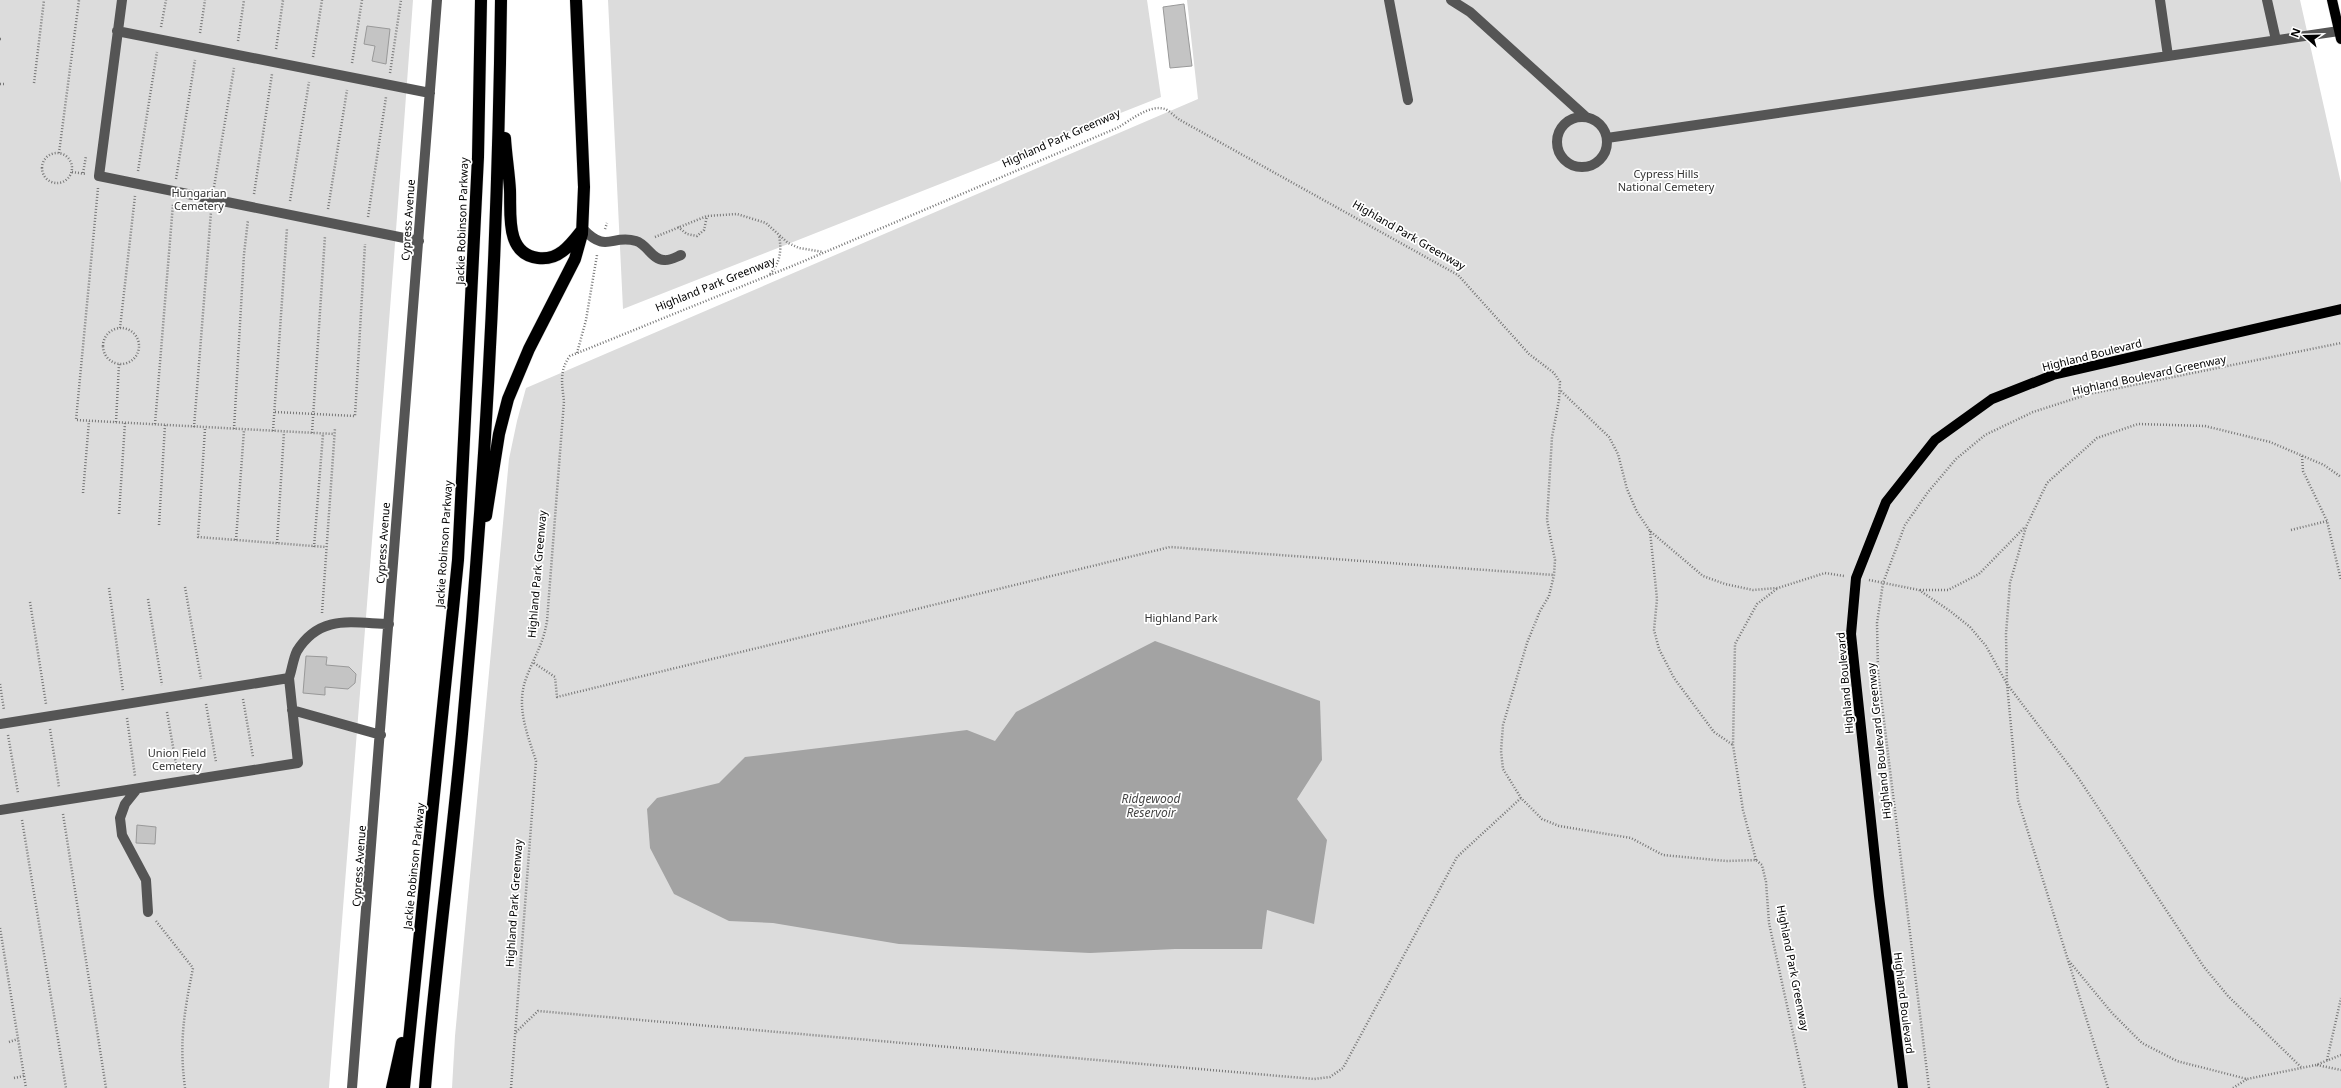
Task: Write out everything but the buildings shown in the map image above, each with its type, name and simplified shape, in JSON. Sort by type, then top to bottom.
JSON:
[{"type":"highway","name":"Jackie Robinson Parkway","points":[[404,1088],[458,560],[477,172],[481,0]]},
{"type":"highway","points":[[425,1088],[462,734],[492,336],[500,89],[501,0]]},
{"type":"highway","points":[[475,576],[499,434],[508,399],[527,354],[580,247],[584,187],[576,0]]},
{"type":"highway","points":[[500,89],[510,189],[510,222],[515,242],[528,256],[543,259],[550,258],[564,250],[582,229]]},
{"type":"highway","points":[[392,1088],[414,987]]},
{"type":"main road","points":[[2332,0],[2340,35]]},
{"type":"main road","name":"Highland Boulevard","points":[[1903,1088],[1879,896],[1851,634],[1856,578],[1886,502],[1935,440],[1992,399],[2053,375],[2341,310]]},
{"type":"street","points":[[122,0],[99,176],[288,213],[419,241]]},
{"type":"street","name":"Cypress Avenue","points":[[352,1088],[381,735],[437,0]]},
{"type":"street","points":[[1389,0],[1408,100]]},
{"type":"street","points":[[1451,0],[1470,12],[1586,117],[1600,124],[1607,138],[1604,154],[1599,160],[1584,167],[1568,162],[1558,149],[1559,133],[1570,120],[1586,117]]},
{"type":"street","points":[[2160,0],[2168,56]]},
{"type":"street","points":[[2267,0],[2276,40]]},
{"type":"street","points":[[117,31],[430,93]]},
{"type":"street","points":[[1607,138],[2276,40],[2340,35]]},
{"type":"street","points":[[582,229],[593,239],[601,243],[637,241],[648,248],[656,258],[664,260],[681,255]]},
{"type":"street","points":[[0,810],[298,763],[289,678],[296,652],[310,635],[322,627],[338,622],[389,624]]},
{"type":"street","points":[[3,723],[289,678]]},
{"type":"street","points":[[292,710],[381,735]]},
{"type":"street","points":[[137,788],[125,804],[120,818],[122,835],[146,880],[148,912]]},
{"type":"path","points":[[34,83],[44,0]]},
{"type":"path","points":[[59,153],[80,0]]},
{"type":"path","points":[[120,328],[136,183],[166,0]]},
{"type":"path","points":[[155,424],[174,191],[205,0]]},
{"type":"path","points":[[234,429],[244,254],[284,0]]},
{"type":"path","points":[[273,431],[288,213],[322,0]]},
{"type":"path","points":[[312,433],[326,221],[362,0]]},
{"type":"path","points":[[274,412],[354,416],[366,230],[402,0]]},
{"type":"path","points":[[0,84],[6,84]]},
{"type":"path","name":"Highland Park Greenway","points":[[511,1088],[536,761],[524,724],[521,699],[527,676],[544,640],[564,401],[562,373],[564,363],[570,356],[769,275],[1117,128],[1152,108],[1159,108],[1166,109],[1180,120],[1458,275],[1529,354],[1554,373],[1560,382],[1561,391]]},
{"type":"path","points":[[59,153],[71,162],[72,172],[67,180],[52,183],[44,177],[42,172],[43,163],[49,155],[59,153]]},
{"type":"path","points":[[99,176],[76,420],[334,434]]},
{"type":"path","points":[[637,241],[658,236],[707,216],[737,214],[766,223],[788,243],[798,248],[823,252]]},
{"type":"path","points":[[678,227],[687,234],[697,236],[704,230],[707,216]]},
{"type":"path","points":[[769,275],[778,263],[780,251],[779,235]]},
{"type":"path","points":[[576,354],[586,320],[597,255]]},
{"type":"path","points":[[120,328],[130,330],[135,334],[139,345],[138,351],[132,361],[119,364],[106,357],[102,346],[107,334],[120,328]]},
{"type":"path","name":"Highland Boulevard Greenway","points":[[1929,1088],[1878,672],[1877,622],[1883,583],[1905,525],[1928,492],[1956,459],[1985,435],[2032,412],[2089,394],[2341,343]]},
{"type":"path","points":[[116,422],[119,364]]},
{"type":"path","points":[[1756,860],[1726,860],[1663,855],[1631,838],[1559,826],[1542,819],[1521,798],[1510,784],[1503,769],[1501,751],[1503,725],[1527,644],[1540,611],[1549,596],[1554,575],[1555,560],[1547,520],[1552,437],[1561,391],[1609,437],[1618,454],[1627,489],[1637,512],[1650,531],[1703,576],[1725,584],[1753,590],[1778,588],[1805,578],[1830,574]]},
{"type":"path","points":[[83,493],[89,421]]},
{"type":"path","points":[[119,514],[125,423]]},
{"type":"path","points":[[2108,1088],[2018,800],[2007,684],[2006,634],[2010,583],[2026,527],[2047,483],[2097,438],[2138,424],[2205,426],[2270,442],[2324,465],[2341,477]]},
{"type":"path","points":[[160,525],[165,425]]},
{"type":"path","points":[[322,627],[326,547],[335,428]]},
{"type":"path","points":[[205,429],[198,537],[326,547]]},
{"type":"path","points":[[236,540],[244,430]]},
{"type":"path","points":[[277,544],[284,432]]},
{"type":"path","points":[[314,547],[323,434]]},
{"type":"path","points":[[2302,456],[2303,471],[2327,521],[2341,580]]},
{"type":"path","points":[[2291,530],[2327,521]]},
{"type":"path","points":[[1883,583],[1919,590],[1948,590],[1979,574],[2006,550],[2026,527]]},
{"type":"path","points":[[1650,531],[1657,599],[1654,630],[1659,649],[1674,678],[1714,732],[1733,745]]},
{"type":"path","points":[[534,663],[555,677],[557,697],[1170,547],[1554,575]]},
{"type":"path","points":[[185,587],[219,776]]},
{"type":"path","points":[[108,588],[137,788]]},
{"type":"path","name":"Highland Park Greenway","points":[[1778,588],[1758,604],[1735,644],[1733,745],[1743,810],[1756,860],[1762,865],[1766,882],[1769,923],[1805,1088]]},
{"type":"path","points":[[1919,590],[1950,610],[1970,627],[1986,646],[2007,684],[2076,776],[2204,967],[2228,996],[2301,1067]]},
{"type":"path","points":[[148,598],[164,698],[180,782]]},
{"type":"path","points":[[30,602],[106,1088]]},
{"type":"path","points":[[0,684],[3,723],[20,807],[66,1088]]},
{"type":"path","points":[[241,686],[255,770]]},
{"type":"path","points":[[516,1032],[538,1011],[1314,1078],[1330,1077],[1343,1068],[1457,857],[1521,798]]},
{"type":"path","points":[[148,912],[193,968],[183,1018],[181,1060],[185,1088]]},
{"type":"path","points":[[0,928],[26,1088]]},
{"type":"path","points":[[2068,960],[2112,1013],[2142,1043],[2177,1061],[2247,1079]]},
{"type":"path","points":[[2327,1060],[2341,998]]},
{"type":"path","points":[[9,1042],[18,1039]]},
{"type":"path","points":[[2233,1088],[2247,1079],[2316,1065],[2341,1055]]},
{"type":"path","points":[[2316,1065],[2341,1070]]},
{"type":"path","points":[[14,1078],[24,1076]]},
{"type":"green space","points":[[0,0],[413,0],[329,1088],[0,1088]]},
{"type":"green space","points":[[608,0],[1147,0],[1161,97],[623,309]]},
{"type":"green space","name":"Highland Park","points":[[1187,0],[2300,0],[2341,183],[2341,1088],[452,1088],[455,1036],[509,459],[526,388],[1198,99]]},
{"type":"water","name":"Ridgewood Reservoir","points":[[1155,641],[1320,701],[1322,760],[1297,799],[1327,840],[1314,924],[1267,910],[1262,949],[1175,949],[1090,953],[899,944],[773,923],[729,921],[674,894],[650,848],[647,809],[657,798],[719,783],[745,757],[967,730],[995,741],[1016,712]]},
{"type":"park label","name":"Cypress Hills National Cemetery","points":[[1666,180]]},
{"type":"park label","name":"Hungarian Cemetery","points":[[199,199]]},
{"type":"park label","name":"Union Field Cemetery","points":[[177,759]]}]
